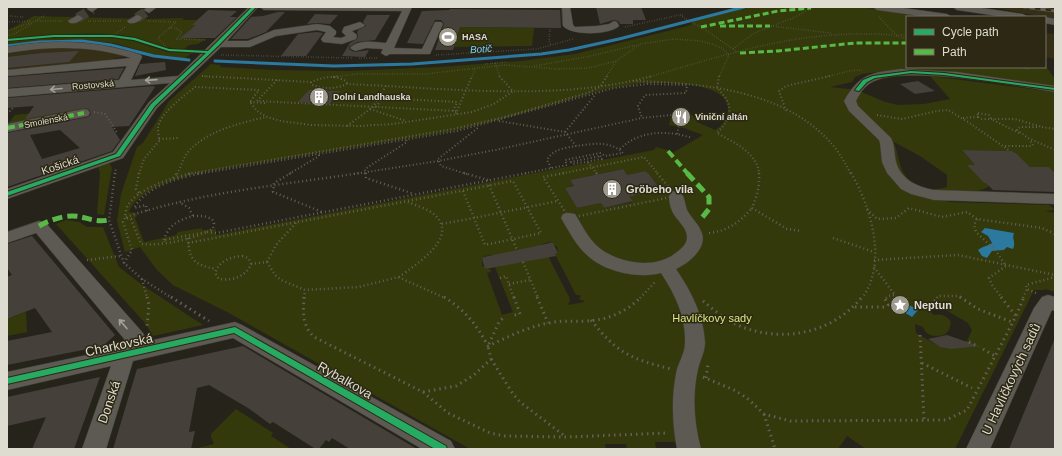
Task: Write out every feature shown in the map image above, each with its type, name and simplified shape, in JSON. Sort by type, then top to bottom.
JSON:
[{"type":"street","points":[[117,161],[153,105],[185,80],[209,52],[213,42],[254,7]]},
{"type":"street","points":[[264,7],[410,8],[387,50]]},
{"type":"street","points":[[566,7],[568,26],[571,29],[592,30],[614,26],[614,24]]},
{"type":"street","points":[[957,7],[1016,16]]},
{"type":"street","points":[[876,10],[937,16]]},
{"type":"street","points":[[355,48],[365,45],[387,50],[426,52],[438,24]]},
{"type":"street","points":[[213,42],[250,44],[269,34],[317,27],[327,28],[331,31],[331,34],[326,39],[327,40],[342,41],[348,40],[352,37],[352,35],[347,32],[347,29],[360,25]]},
{"type":"street","points":[[7,50],[41,46],[82,45],[105,47],[137,57],[122,83]]},
{"type":"street","points":[[7,73],[134,62]]},
{"type":"street","points":[[1055,89],[944,74],[911,72],[884,75],[865,81],[850,101],[853,108],[884,138],[887,143],[889,162],[892,170],[906,186],[916,191],[934,195],[1055,199]]},
{"type":"street","name":"Rostovská","points":[[7,93],[122,83],[185,80]]},
{"type":"street","name":"Smolenská","points":[[7,128],[84,113]]},
{"type":"street","name":"Košická","points":[[7,194],[117,161]]},
{"type":"street","points":[[569,218],[591,249],[608,260],[639,269],[666,266],[684,257],[694,244],[695,236],[693,230],[680,210],[676,196]]},
{"type":"street","points":[[7,238],[39,226],[136,339],[125,356]]},
{"type":"street","points":[[666,266],[681,289],[691,316],[695,344],[687,372],[684,404],[687,441]]},
{"type":"street","name":"U Havlíčkových sadů","points":[[978,449],[1045,302]]},
{"type":"street","name":"Charkovská","points":[[7,381],[125,356],[235,330]]},
{"type":"street","name":"Rybalkova","points":[[235,330],[443,449]]},
{"type":"street","name":"Donská","points":[[94,449],[125,356]]},
{"type":"path","points":[[733,48],[748,36],[795,17],[814,7]]},
{"type":"path","points":[[876,10],[896,35],[906,39]]},
{"type":"path","points":[[679,15],[701,27],[740,53]]},
{"type":"path","points":[[625,27],[683,15]]},
{"type":"path","points":[[10,16],[24,17],[17,21]]},
{"type":"path","points":[[7,36],[14,34],[44,16]]},
{"type":"path","points":[[102,21],[107,18]]},
{"type":"path","points":[[168,22],[173,18]]},
{"type":"path","points":[[7,22],[76,19],[102,21],[134,20],[177,22],[158,38],[172,50]]},
{"type":"path","points":[[642,20],[646,23]]},
{"type":"path","points":[[7,31],[36,21]]},
{"type":"path","points":[[770,26],[838,34],[906,35]]},
{"type":"path","points":[[169,28],[181,30],[182,34]]},
{"type":"path","points":[[550,29],[549,42],[551,46]]},
{"type":"path","points":[[112,36],[121,30]]},
{"type":"path","points":[[185,34],[182,34],[177,39],[213,42]]},
{"type":"path","points":[[311,82],[311,84],[316,87],[326,88],[336,88],[347,84],[513,91],[600,87],[633,81],[780,41],[838,34]]},
{"type":"path","points":[[105,35],[120,37]]},
{"type":"path","points":[[431,55],[536,49],[575,38]]},
{"type":"path","points":[[7,40],[18,39]]},
{"type":"path","points":[[532,66],[586,57],[640,44],[666,40],[699,40],[718,46],[729,55]]},
{"type":"path","points":[[485,64],[576,69],[602,66],[616,61],[640,44]]},
{"type":"path","points":[[155,46],[172,50]]},
{"type":"path","points":[[209,52],[223,56],[376,58],[387,50]]},
{"type":"path","points":[[717,88],[719,75],[729,55]]},
{"type":"path","points":[[126,217],[125,212],[130,203],[140,194],[172,178],[201,170],[453,129],[504,117],[587,93],[600,87],[616,61]]},
{"type":"path","points":[[198,75],[311,82],[319,79],[350,74],[406,74],[474,69],[507,62]]},
{"type":"path","points":[[495,65],[502,81],[513,91]]},
{"type":"path","points":[[1024,68],[1028,69]]},
{"type":"path","points":[[455,115],[474,69]]},
{"type":"path","points":[[786,111],[779,92],[786,86],[849,71],[870,71],[884,75]]},
{"type":"path","points":[[333,77],[343,79],[347,82],[347,84]]},
{"type":"path","points":[[185,80],[195,87],[259,90],[250,102]]},
{"type":"path","points":[[277,80],[256,101],[457,111]]},
{"type":"path","points":[[633,81],[683,82],[717,88],[744,95],[786,111],[812,127],[829,141],[840,155],[858,185],[867,209],[874,252],[874,267],[871,282],[865,294],[855,307],[835,322],[823,328],[800,335],[784,336],[755,331],[736,324],[714,312],[699,295]]},
{"type":"path","points":[[147,211],[146,205],[134,208],[139,200],[162,186],[187,177],[208,172],[406,140],[480,126],[614,88],[660,84],[687,85],[686,93],[645,95],[641,98],[637,107],[637,111],[642,118]]},
{"type":"path","points":[[346,126],[373,107],[386,86]]},
{"type":"path","points":[[140,194],[136,189],[139,171],[144,159],[157,144],[159,139],[158,128],[165,115],[195,87]]},
{"type":"path","points":[[707,234],[730,229],[739,223],[752,208],[758,192],[760,179],[759,169],[755,160],[746,150],[717,133],[726,122],[730,105],[717,88]]},
{"type":"path","points":[[250,102],[257,111],[267,117],[291,123],[346,126],[408,122],[455,115],[486,108],[513,91]]},
{"type":"path","points":[[565,132],[595,95],[594,94]]},
{"type":"path","points":[[376,107],[383,98],[456,102],[453,111]]},
{"type":"path","points":[[250,102],[265,103],[267,101]]},
{"type":"path","points":[[7,114],[13,108]]},
{"type":"path","points":[[370,109],[408,122]]},
{"type":"path","points":[[866,120],[876,115],[901,119],[943,110],[952,111],[1010,151]]},
{"type":"path","points":[[101,112],[104,114],[118,135],[132,136]]},
{"type":"path","points":[[979,117],[976,114],[982,113],[989,116],[991,119],[1055,150]]},
{"type":"path","points":[[124,263],[132,250],[122,222],[126,217],[178,202],[438,161],[642,118],[671,115]]},
{"type":"path","points":[[187,152],[223,130],[267,117]]},
{"type":"path","points":[[962,118],[979,117],[986,120],[1015,120],[1055,129]]},
{"type":"path","points":[[498,121],[565,132],[576,146]]},
{"type":"path","points":[[677,134],[679,125]]},
{"type":"path","points":[[438,161],[438,159],[480,126]]},
{"type":"path","points":[[1019,133],[1017,130],[1020,127],[1042,127]]},
{"type":"path","points":[[620,149],[632,140],[647,135],[664,133],[677,134],[692,138]]},
{"type":"path","points":[[159,139],[178,138]]},
{"type":"path","points":[[1004,146],[1032,146],[1033,144],[1028,138]]},
{"type":"path","points":[[406,140],[406,142],[365,169],[365,173],[366,178],[409,191],[414,195]]},
{"type":"path","points":[[126,217],[131,219],[141,244],[148,245],[202,232],[216,233],[568,165],[565,160],[586,159],[602,158],[600,156],[586,159],[571,162],[573,164],[586,159],[600,153],[605,156],[623,153],[620,149],[602,144],[561,149],[550,155],[547,160],[551,168]]},
{"type":"path","points":[[172,178],[182,166],[188,147]]},
{"type":"path","points":[[319,154],[319,156],[274,183],[273,192],[322,212]]},
{"type":"path","points":[[644,157],[676,196],[569,218],[543,177],[644,157]]},
{"type":"path","points":[[586,159],[597,174]]},
{"type":"path","points":[[117,161],[109,220],[120,256],[124,263],[142,278],[213,323],[235,330]]},
{"type":"path","points":[[438,161],[441,166],[488,180]]},
{"type":"path","points":[[188,243],[513,181],[541,233],[485,245],[463,191]]},
{"type":"path","points":[[489,185],[518,250]]},
{"type":"path","points":[[441,224],[558,201]]},
{"type":"path","points":[[178,202],[189,208],[193,216]]},
{"type":"path","points":[[267,262],[275,275],[281,280],[305,290],[359,287],[398,278],[420,262],[435,248],[441,235],[441,224],[431,213],[407,202]]},
{"type":"path","points":[[752,208],[787,229],[802,231]]},
{"type":"path","points":[[867,209],[877,219],[896,218],[909,208],[942,217],[966,212],[978,219],[1042,228],[1055,234]]},
{"type":"path","points":[[193,216],[204,216],[212,219],[214,225],[213,229],[207,232],[188,238],[164,241],[167,231],[172,225],[180,220],[193,216]]},
{"type":"path","points":[[978,219],[974,225],[976,232],[996,251],[1006,266]]},
{"type":"path","points":[[267,262],[276,245],[297,222]]},
{"type":"path","points":[[188,238],[192,258],[196,264],[216,269]]},
{"type":"path","points":[[833,238],[874,252]]},
{"type":"path","points":[[874,260],[958,255],[1055,276]]},
{"type":"path","points":[[86,261],[120,256]]},
{"type":"path","points":[[234,257],[244,257],[251,261],[251,264],[247,272],[236,279],[219,279],[215,273],[216,269],[222,262],[234,257]]},
{"type":"path","points":[[251,264],[267,262]]},
{"type":"path","points":[[523,262],[548,323]]},
{"type":"path","points":[[488,346],[534,327],[548,323],[591,320],[616,315],[641,299],[666,266]]},
{"type":"path","points":[[1006,266],[989,278],[992,285],[1016,316]]},
{"type":"path","points":[[855,307],[885,307],[888,305],[885,299],[888,296],[895,295],[874,267]]},
{"type":"path","points":[[500,278],[506,276],[520,314],[514,315]]},
{"type":"path","points":[[591,320],[609,342],[622,354],[652,365],[687,372],[706,378],[734,390],[747,398],[764,414],[800,422],[946,420],[967,410],[1016,316],[1027,289],[1026,285],[1051,280],[1055,276]]},
{"type":"path","points":[[142,278],[149,305],[147,331]]},
{"type":"path","points":[[398,278],[442,296],[457,305],[477,326],[488,346],[491,359],[513,394],[520,402],[566,437]]},
{"type":"path","points":[[509,284],[530,280]]},
{"type":"path","points":[[1027,289],[1045,302]]},
{"type":"path","points":[[305,290],[303,324],[306,331],[314,337],[423,392],[448,413],[490,433],[505,436],[687,441]]},
{"type":"path","points":[[932,306],[938,296],[959,296],[978,309],[1012,322]]},
{"type":"path","points":[[488,346],[499,322],[503,318]]},
{"type":"path","points":[[920,335],[924,420]]},
{"type":"path","points":[[969,342],[979,347]]},
{"type":"path","points":[[983,349],[995,356]]},
{"type":"path","points":[[423,392],[456,386],[474,376],[491,359]]},
{"type":"path","points":[[922,363],[972,388]]},
{"type":"path","points":[[764,414],[775,449]]},
{"type":"shaded area","points":[[990,7],[1055,7],[1055,19],[1046,16]]},
{"type":"shaded area","points":[[1046,33],[1055,34],[1055,59],[1046,57]]},
{"type":"shaded area","points":[[38,48],[89,48],[124,55],[123,57],[115,58],[112,62],[7,72],[7,51]]},
{"type":"green space","name":"Havlíčkovy sady","points":[[749,7],[861,7],[926,16],[906,16],[906,68],[1046,68],[1046,66],[1055,79],[1055,87],[962,74],[877,72],[862,74],[855,77],[852,82],[830,87],[857,90],[885,102],[898,105],[924,104],[950,99],[930,76],[1055,92],[1055,173],[1049,167],[1030,167],[1012,151],[962,150],[975,165],[968,165],[984,183],[992,183],[980,190],[971,192],[952,193],[928,191],[949,202],[1049,205],[1055,210],[1045,211],[1055,213],[1055,292],[1045,289],[1034,290],[955,449],[866,449],[847,436],[838,449],[678,449],[676,442],[655,442],[656,449],[627,449],[626,444],[605,444],[606,449],[470,449],[227,312],[173,285],[157,270],[140,247],[125,252],[117,221],[121,194],[137,147],[143,143],[169,101],[211,64],[221,65],[220,67],[274,70],[348,71],[439,67],[521,61],[575,54],[692,25],[690,24],[695,21]],"holes":[[[642,83],[693,85],[707,88],[718,93],[726,100],[728,110],[727,117],[715,130],[697,122],[692,115],[672,112],[669,125],[684,128],[703,135],[674,152],[656,147],[654,150],[216,235],[216,229],[202,230],[202,228],[178,232],[176,235],[144,242],[135,218],[137,216],[136,213],[129,212],[133,204],[149,191],[171,181],[201,172],[453,131],[505,118],[606,89]],[[309,90],[339,91],[331,104],[299,102]],[[894,142],[920,156],[947,175],[947,187],[928,189],[911,182],[903,172],[900,165]],[[622,169],[627,175],[645,171],[660,189],[629,197],[632,202],[604,208],[601,203],[577,208],[565,188],[574,186],[570,180]],[[986,228],[1014,233],[1014,239],[1004,250],[992,251],[987,258],[989,245],[992,243],[988,236],[982,232]],[[550,242],[557,246],[558,253],[555,254],[576,295],[580,295],[580,300],[583,300],[584,302],[569,305],[569,297],[548,256],[495,267],[513,312],[502,315],[487,273],[491,272],[490,269],[486,269],[482,266],[482,259],[484,256],[492,256]],[[897,300],[918,310],[911,317],[893,306]],[[939,306],[968,323],[972,330],[967,341],[960,348],[940,347],[916,333],[915,324],[923,327],[924,330],[931,335],[944,335],[949,330],[951,322],[948,318],[939,314],[934,315],[927,308]]]},
{"type":"green space","points":[[34,16],[146,19],[184,18],[182,20],[202,20],[197,28],[192,28],[181,38],[206,39],[198,44],[189,45],[183,50],[128,36],[106,34],[64,34],[7,39],[7,31]]},
{"type":"green space","points":[[460,27],[534,28],[532,46],[454,47]]},
{"type":"green space","points":[[82,36],[106,37],[133,41],[167,52],[192,53],[185,58],[156,55],[114,43],[84,40],[41,41],[7,45],[7,41]]},
{"type":"green space","points":[[93,106],[89,110],[47,120],[7,125],[15,115]]},
{"type":"green space","points":[[109,162],[112,168],[104,215],[97,214],[100,173],[98,166]]},
{"type":"green space","points":[[66,220],[79,222],[87,227],[103,227],[119,267],[142,285],[203,325],[153,336],[145,323],[56,224]]},
{"type":"green space","points":[[26,312],[27,332],[7,336],[7,319]]},
{"type":"green space","points":[[236,409],[273,433],[271,436],[291,449],[194,449],[214,444],[211,434]]},
{"type":"water","points":[[985,228],[1014,233],[1013,249],[1007,247],[1004,250],[992,251],[987,258],[982,256],[978,250],[992,243],[988,236],[981,232]]},
{"type":"water","points":[[893,300],[902,301],[918,310],[912,317],[893,306]]},
{"type":"building","points":[[596,7],[641,7],[646,20],[633,20],[633,24],[620,24],[618,21],[614,20],[600,24]]},
{"type":"building","name":"HASA","points":[[450,9],[560,10],[561,28],[460,27],[453,50],[435,50],[444,24],[441,20],[435,20],[423,44],[407,43],[422,11]]},
{"type":"building","points":[[208,10],[237,11],[230,17],[237,17],[215,38],[180,38],[196,25],[192,25]]},
{"type":"building","points":[[278,12],[285,12],[266,32],[248,39],[231,39],[251,17],[263,16]]},
{"type":"building","points":[[315,14],[338,15],[330,24],[307,24]]},
{"type":"building","points":[[367,15],[390,15],[375,40],[357,42],[349,47],[349,49],[354,52],[369,50],[365,57],[342,56],[350,43],[357,39],[358,30],[366,26],[363,22]]},
{"type":"building","points":[[317,32],[323,33],[306,56],[281,56],[298,34]]},
{"type":"building","points":[[79,51],[69,62],[7,68],[7,57]]},
{"type":"building","points":[[165,62],[166,70],[135,76],[140,64]]},
{"type":"building","points":[[124,68],[118,79],[7,88],[7,77]]},
{"type":"building","points":[[918,81],[935,91],[915,94],[900,84]]},
{"type":"building","points":[[155,87],[129,126],[112,127],[120,140],[112,151],[7,187],[7,133],[88,117],[91,114],[89,109],[84,108],[25,119],[34,106],[7,108],[7,98]],"holes":[[[60,130],[80,148],[42,159],[30,135]]]},
{"type":"building","name":"Dolní Landhauska","points":[[309,90],[340,91],[330,104],[298,102]]},
{"type":"building","points":[[962,150],[1012,151],[1030,167],[1049,167],[1055,173],[1055,192],[993,190],[967,165],[975,165]]},
{"type":"building","name":"Gröbeho vila","points":[[623,169],[627,175],[645,171],[660,189],[629,197],[633,201],[604,208],[601,203],[577,208],[565,188],[574,186],[570,180]]},
{"type":"building","points":[[32,236],[115,335],[103,346],[7,365],[7,341],[52,332],[35,308],[7,319],[7,277],[12,275],[7,268],[7,244]]},
{"type":"building","points":[[553,243],[558,253],[555,254],[556,256],[485,269],[482,259],[484,257]]},
{"type":"building","points":[[947,335],[979,346],[951,349],[940,347],[928,339]]},
{"type":"building","points":[[1055,338],[1055,449],[1009,449],[1035,386]]},
{"type":"building","points":[[243,346],[417,449],[350,449],[332,438],[329,442],[326,440],[319,449],[314,448],[273,422],[270,424],[248,408],[209,385],[197,388],[189,432],[195,431],[191,449],[113,449],[137,369]]},
{"type":"building","points":[[100,377],[74,449],[32,449],[46,417],[7,426],[7,397]]},
{"type":"waterway","name":"Botič","points":[[215,61],[334,66],[412,64],[541,54],[569,50],[619,39],[744,7]]},
{"type":"waterway","name":"Botič","points":[[7,46],[39,42],[82,41],[111,45],[154,56],[189,60]]},
{"type":"tunnel","points":[[78,18],[92,9]]},
{"type":"tunnel","points":[[137,18],[149,10]]},
{"type":"railway","points":[[1024,7],[1055,11]]},
{"type":"marked path","points":[[701,27],[778,11],[811,8]]},
{"type":"marked path","points":[[720,26],[770,26]]},
{"type":"marked path","points":[[740,53],[778,51],[855,43],[906,43]]},
{"type":"marked path","points":[[7,128],[84,113]]},
{"type":"marked path","points":[[668,151],[709,197],[709,209],[701,219]]},
{"type":"marked path","points":[[39,226],[49,221],[72,216],[99,222],[109,220]]},
{"type":"cycle path","points":[[7,194],[118,155],[153,105],[218,44],[254,7]]},
{"type":"cycle path","points":[[7,40],[54,36],[112,36],[135,39],[169,50],[209,52]]},
{"type":"cycle path","points":[[857,90],[865,81],[874,77],[911,72],[944,74],[1055,89]]},
{"type":"cycle path","points":[[7,381],[235,330],[443,449]]},
{"type":"place","name":"HASA","points":[[448,37]]},
{"type":"place","name":"Dolní Landhauska","points":[[319,97]]},
{"type":"place","name":"Viniční altán","points":[[681,117]]},
{"type":"place","name":"Gröbeho vila","points":[[612,189]]},
{"type":"place","name":"Neptun","points":[[900,305]]}]
